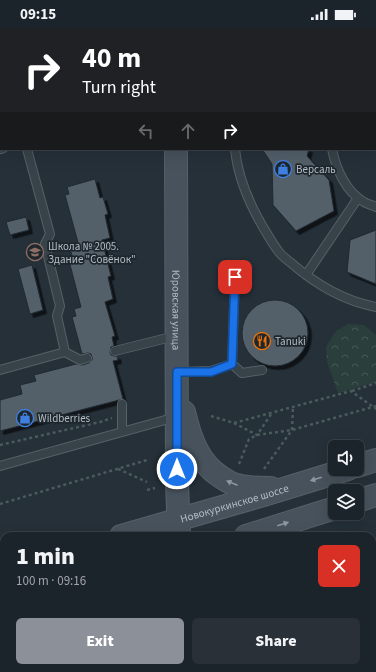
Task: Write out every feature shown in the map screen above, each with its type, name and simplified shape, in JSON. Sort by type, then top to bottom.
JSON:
[{"type":"street","name":"Юровская улица","points":[[176,150],[178,528]]},
{"type":"street","points":[[177,380],[187,426],[194,446],[205,464],[226,481],[237,485],[284,488]]},
{"type":"street","points":[[364,464],[376,460]]},
{"type":"street","name":"Новокуркинское шоссе","points":[[150,532],[178,528],[267,494],[328,475]]},
{"type":"street","points":[[364,499],[376,495]]},
{"type":"street","points":[[259,532],[328,510]]},
{"type":"lane","points":[[27,150],[50,234],[45,244],[60,306],[57,316],[65,352]]},
{"type":"lane","points":[[235,150],[236,163],[245,192],[260,223],[279,253],[306,275],[329,290],[352,300],[376,307]]},
{"type":"lane","points":[[332,150],[342,177],[351,191],[364,203],[376,207]]},
{"type":"lane","points":[[306,275],[358,198]]},
{"type":"lane","points":[[235,277],[232,364],[242,373],[262,370]]},
{"type":"lane","points":[[115,351],[176,335]]},
{"type":"lane","points":[[0,370],[65,352],[80,360],[87,358]]},
{"type":"lane","points":[[177,380],[211,372],[232,364]]},
{"type":"lane","points":[[122,404],[122,432]]},
{"type":"lane","points":[[0,466],[177,417]]},
{"type":"path","points":[[234,423],[376,383]]},
{"type":"path","points":[[351,391],[375,407]]},
{"type":"path","points":[[261,473],[292,430],[293,407]]},
{"type":"path","points":[[239,464],[249,439],[258,435],[292,430],[375,407]]},
{"type":"path","points":[[258,435],[272,413]]},
{"type":"path","points":[[211,416],[234,423],[258,435]]},
{"type":"path","points":[[0,445],[100,422],[114,417]]},
{"type":"path","points":[[0,504],[147,460]]},
{"type":"path","points":[[117,469],[147,482]]},
{"type":"path","points":[[147,490],[155,488]]},
{"type":"green space","points":[[348,324],[364,325],[376,335],[376,382],[338,393],[327,362],[326,347],[335,332]]},
{"type":"building","points":[[263,150],[309,150],[307,156],[329,180],[334,211],[296,231],[273,205],[272,164]]},
{"type":"building","points":[[95,179],[100,198],[103,197],[108,214],[105,215],[110,238],[102,240],[111,276],[108,277],[113,299],[105,302],[115,336],[112,337],[114,346],[111,347],[110,352],[111,355],[117,356],[118,360],[113,361],[123,399],[0,431],[0,400],[22,394],[20,385],[36,381],[34,375],[76,364],[82,365],[89,363],[92,360],[91,354],[82,354],[72,317],[76,316],[74,309],[81,307],[68,257],[72,256],[70,248],[79,246],[65,195],[69,194],[67,187]]},
{"type":"building","points":[[26,217],[29,230],[10,235],[6,222]]},
{"type":"building","points":[[376,230],[376,284],[347,272],[350,240]]},
{"type":"building","points":[[32,265],[43,310],[30,314],[18,269]]},
{"type":"building","points":[[268,300],[282,300],[294,305],[303,314],[308,326],[306,346],[299,357],[282,366],[268,366],[256,361],[247,352],[242,340],[242,326],[247,314],[256,305]]},
{"type":"place","name":"Версаль","points":[[283,169]]},
{"type":"place","name":"Школа № 2005. Здание \"Совёнок\"","points":[[35,252]]},
{"type":"place","name":"Tanuki","points":[[262,341]]},
{"type":"place","name":"Wildberries","points":[[25,418]]},
{"type":"route","points":[[177,469],[177,372],[211,372],[232,364],[235,277]]}]
